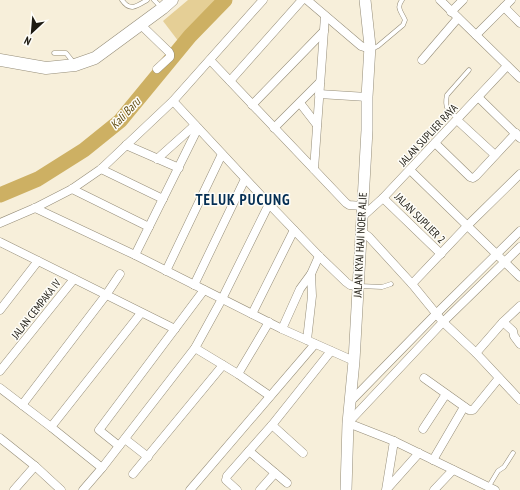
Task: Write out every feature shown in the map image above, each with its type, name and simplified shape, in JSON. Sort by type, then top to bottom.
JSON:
[{"type":"main road","points":[[0,60],[46,68],[75,65],[95,58],[141,25],[159,4],[172,0]]},
{"type":"street","points":[[0,223],[35,208],[72,189],[101,169],[173,101],[263,0]]},
{"type":"street","name":"JALAN KYAI HAJI NOER ALIE","points":[[346,490],[348,423],[354,361],[360,230],[367,130],[367,97],[370,49],[365,0]]},
{"type":"street","points":[[440,0],[520,78]]},
{"type":"street","points":[[451,12],[463,0]]},
{"type":"street","points":[[476,35],[511,0]]},
{"type":"street","points":[[230,81],[308,1],[361,46],[370,49]]},
{"type":"street","points":[[504,7],[520,23]]},
{"type":"street","points":[[314,169],[325,16]]},
{"type":"street","points":[[422,60],[458,18]]},
{"type":"street","points":[[141,25],[170,54],[170,57],[157,69]]},
{"type":"street","points":[[252,104],[324,31]]},
{"type":"street","points":[[210,60],[348,205],[362,211]]},
{"type":"street","name":"JALAN SUPLIER RAYA","points":[[362,211],[383,198],[507,66]]},
{"type":"street","points":[[274,128],[320,82]]},
{"type":"street","points":[[319,94],[367,97]]},
{"type":"street","points":[[435,143],[470,177],[473,178],[495,155],[518,135],[478,97]]},
{"type":"street","points":[[173,101],[319,256],[346,282],[350,285],[357,286]]},
{"type":"street","points":[[300,103],[317,124]]},
{"type":"street","points":[[457,119],[495,155]]},
{"type":"street","points":[[157,158],[197,127]]},
{"type":"street","points":[[136,255],[179,168],[197,127]]},
{"type":"street","points":[[126,145],[179,168]]},
{"type":"street","points":[[166,270],[222,154]]},
{"type":"street","points":[[101,169],[164,199]]},
{"type":"street","points":[[410,170],[520,277]]},
{"type":"street","points":[[412,284],[520,174]]},
{"type":"street","points":[[194,284],[245,179]]},
{"type":"street","points":[[72,189],[149,227]]},
{"type":"street","name":"JALAN SUPLIER 2","points":[[383,198],[440,254]]},
{"type":"street","points":[[83,490],[125,439],[195,348],[222,299],[270,204]]},
{"type":"street","points":[[35,208],[136,255],[282,329],[354,361]]},
{"type":"street","points":[[252,314],[294,230]]},
{"type":"street","points":[[360,230],[369,237],[412,284],[443,322],[476,353],[520,400]]},
{"type":"street","points":[[350,402],[520,231]]},
{"type":"street","points":[[1,244],[175,329]]},
{"type":"street","points":[[490,489],[394,441],[348,423],[443,322],[520,247]]},
{"type":"street","points":[[282,329],[300,289],[311,274],[319,256]]},
{"type":"street","points":[[0,310],[38,261]]},
{"type":"street","points":[[22,405],[106,295],[120,274]]},
{"type":"street","points":[[307,340],[312,296],[311,274]]},
{"type":"street","name":"JALAN CEMPAKA IV","points":[[0,371],[74,279]]},
{"type":"street","points":[[119,446],[99,430],[204,290]]},
{"type":"street","points":[[476,353],[503,322],[520,306]]},
{"type":"street","points":[[51,427],[141,312]]},
{"type":"street","points":[[238,374],[269,322]]},
{"type":"street","points":[[503,322],[516,333],[514,336],[520,344]]},
{"type":"street","points":[[190,490],[315,344]]},
{"type":"street","points":[[195,348],[238,374],[270,396]]},
{"type":"street","points":[[237,490],[226,480],[227,476],[272,425],[331,351]]},
{"type":"street","points":[[133,474],[223,365]]},
{"type":"street","points":[[424,378],[464,407],[469,410],[473,410],[500,378]]},
{"type":"street","points":[[0,388],[102,468]]},
{"type":"street","points":[[423,429],[446,394]]},
{"type":"street","points":[[433,460],[464,407]]},
{"type":"street","points":[[272,425],[303,453]]},
{"type":"street","points":[[0,438],[35,466],[61,490]]},
{"type":"street","points":[[125,439],[148,457]]},
{"type":"street","points":[[386,490],[394,441]]},
{"type":"street","points":[[249,451],[287,483]]},
{"type":"street","points":[[386,490],[419,453]]},
{"type":"street","points":[[14,490],[35,466]]},
{"type":"street","points":[[434,490],[453,470]]},
{"type":"street","points":[[260,490],[275,473]]},
{"type":"lane","points":[[122,0],[130,7],[136,6],[147,0]]},
{"type":"lane","points":[[370,49],[378,46],[403,25],[405,20],[399,7],[402,0]]},
{"type":"lane","points":[[54,53],[66,53],[75,65]]},
{"type":"lane","points":[[457,119],[448,111],[446,105],[447,95],[469,70]]},
{"type":"lane","points":[[357,286],[382,287],[391,284]]},
{"type":"lane","points":[[490,489],[498,471],[504,466],[513,453]]},
{"type":"shaded area","points":[[188,0],[219,0],[179,42],[163,21]]},
{"type":"waterway","name":"Kali Baru","points":[[0,195],[38,179],[84,150],[120,121],[190,36],[225,0]]},
{"type":"district","name":"TELUK PUCUNG","points":[[243,199]]}]
